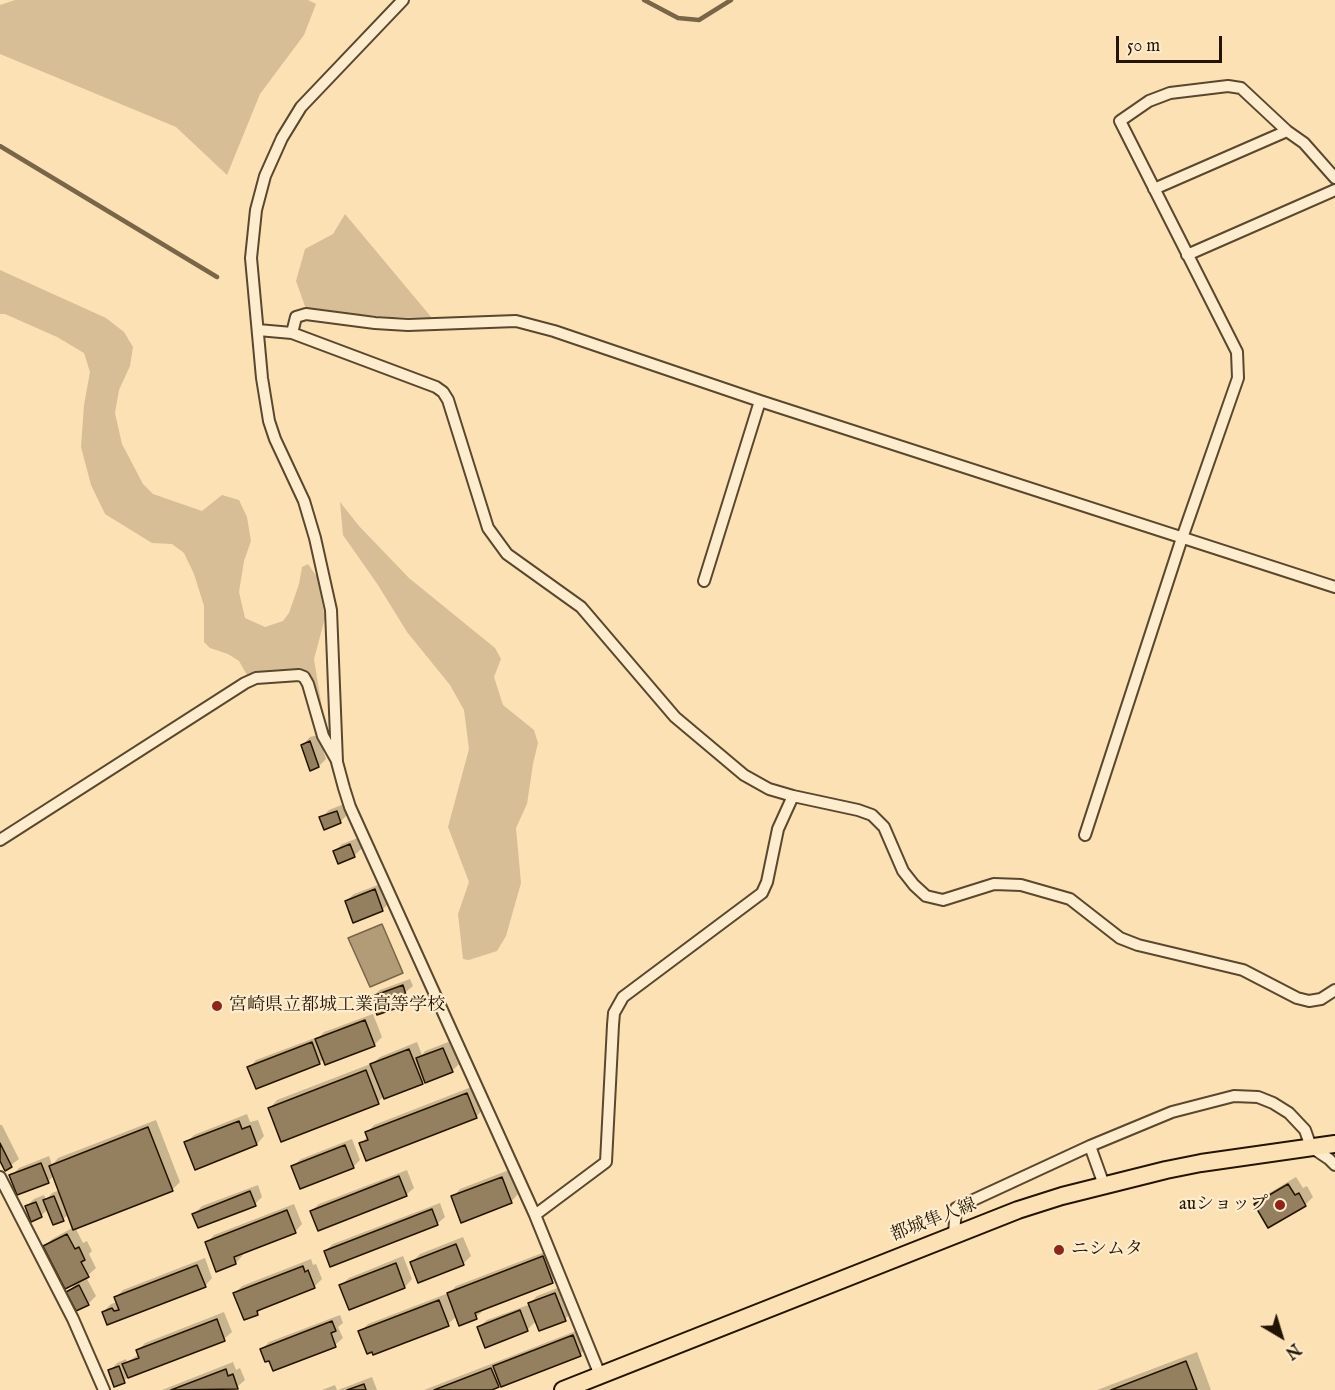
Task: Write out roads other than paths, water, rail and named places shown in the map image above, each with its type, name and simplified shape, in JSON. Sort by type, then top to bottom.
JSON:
[{"type":"main road","name":"都城隼人線","points":[[563,1390],[1018,1210],[1104,1185],[1201,1163],[1335,1144]]},
{"type":"street","points":[[337,762],[331,610],[304,501],[269,421],[262,378],[251,258],[256,210],[265,176],[301,106],[403,0]]},
{"type":"street","points":[[1085,835],[1182,538],[1238,378],[1237,352],[1120,121],[1149,101],[1170,93],[1228,86],[1241,88],[1287,131],[1304,143],[1335,178]]},
{"type":"street","points":[[1154,189],[1287,131]]},
{"type":"street","points":[[1187,255],[1335,190]]},
{"type":"street","points":[[292,333],[296,317],[306,314],[408,325],[516,321],[554,331],[760,401],[1335,587]]},
{"type":"street","points":[[258,330],[292,333],[436,387],[443,392],[448,400],[488,528],[507,554],[581,607],[658,700],[693,734],[744,775],[769,789],[872,815],[884,827],[903,871],[926,896],[943,900],[994,884],[1021,885],[1070,899],[1120,938],[1138,945],[1243,970],[1297,998],[1309,1001],[1321,999],[1335,990]]},
{"type":"street","points":[[704,581],[760,401]]},
{"type":"street","points":[[0,840],[245,683],[255,678],[299,675],[304,677],[323,736],[337,762],[351,807],[535,1215],[600,1375]]},
{"type":"street","points":[[535,1215],[606,1162],[614,1013],[623,997],[762,893],[767,882],[778,829],[793,796]]},
{"type":"street","points":[[954,1234],[956,1208],[1090,1146],[1172,1112],[1234,1096],[1258,1097],[1289,1113],[1305,1130],[1311,1147],[1335,1165]]},
{"type":"street","points":[[1090,1146],[1104,1185]]},
{"type":"street","points":[[0,1177],[73,1319],[104,1390]]},
{"type":"waterway","points":[[644,0],[678,18],[699,20],[731,0]]},
{"type":"waterway","points":[[0,146],[217,277]]},
{"type":"place","name":"宮崎県立都城工業高等学校","points":[[217,1006]]},
{"type":"place","name":"auショップ","points":[[1280,1205]]},
{"type":"place","name":"ニシムタ","points":[[1059,1250]]}]
